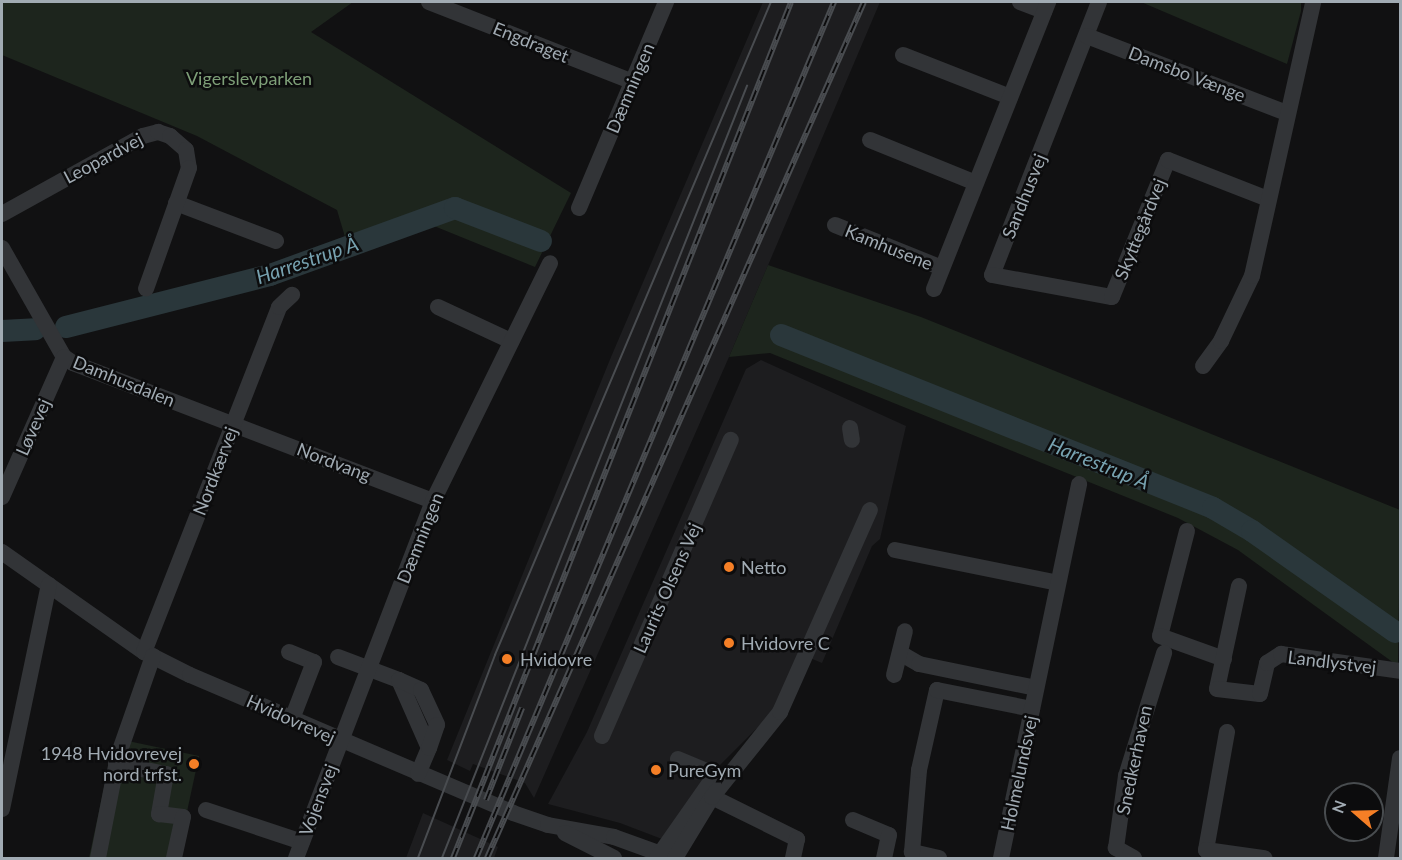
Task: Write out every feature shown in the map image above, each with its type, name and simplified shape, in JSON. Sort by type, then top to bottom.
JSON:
[{"type":"street","name":"Engdraget","points":[[429,2],[633,82]]},
{"type":"street","name":"Dæmningen","points":[[579,208],[666,2]]},
{"type":"street","name":"Kamhusene","points":[[933,289],[1046,6],[1020,2]]},
{"type":"street","name":"Sandhusvej","points":[[1099,2],[992,275],[1112,297]]},
{"type":"street","points":[[1203,366],[1221,341],[1247,290],[1313,2]]},
{"type":"street","name":"Damsbo Vænge","points":[[1087,36],[1287,113]]},
{"type":"street","points":[[903,55],[1010,97]]},
{"type":"street","name":"Leopardvej","points":[[2,214],[143,136],[158,132],[176,140],[190,156],[146,289]]},
{"type":"street","points":[[870,140],[976,183]]},
{"type":"street","name":"Skyttegårdvej","points":[[1112,297],[1168,160],[1268,199]]},
{"type":"street","points":[[176,203],[276,241]]},
{"type":"street","name":"Kamhusene","points":[[835,225],[942,268]]},
{"type":"street","name":"Damhusdalen","points":[[2,248],[64,357],[234,424]]},
{"type":"street","name":"Dæmningen","points":[[341,741],[433,501],[550,263]]},
{"type":"street","name":"Nordkærvej","points":[[98,858],[116,764],[149,654],[279,307],[292,295]]},
{"type":"street","points":[[438,308],[512,341]]},
{"type":"street","name":"Løvevej","points":[[2,497],[64,357]]},
{"type":"street","name":"Nordvang","points":[[234,424],[433,501]]},
{"type":"street","name":"Laurits Olsens Vej","points":[[602,736],[731,440]]},
{"type":"street","name":"Holmelundsvej","points":[[1001,858],[1079,484]]},
{"type":"street","points":[[666,857],[768,727],[789,696],[870,510]]},
{"type":"street","points":[[1187,531],[1160,636],[1224,659]]},
{"type":"street","points":[[895,550],[1058,582]]},
{"type":"street","name":"Hvidovrevej","points":[[2,552],[149,654],[341,741],[548,825],[614,858]]},
{"type":"street","points":[[2,809],[49,585]]},
{"type":"street","name":"Landlystvej","points":[[1239,586],[1217,690],[1260,694],[1267,663],[1281,654],[1401,671]]},
{"type":"street","points":[[894,675],[905,631]]},
{"type":"street","points":[[290,652],[314,662],[292,719]]},
{"type":"street","points":[[900,653],[919,664],[1036,688]]},
{"type":"street","name":"Snedkerhaven","points":[[1134,858],[1116,849],[1126,776],[1164,653]]},
{"type":"street","points":[[338,657],[399,680],[429,748],[418,774]]},
{"type":"street","points":[[939,858],[905,855],[919,770],[937,690],[1032,709]]},
{"type":"street","points":[[666,857],[716,775],[768,727]]},
{"type":"street","points":[[1227,732],[1206,850],[1264,858]]},
{"type":"street","name":"Vojensvej","points":[[296,858],[341,741]]},
{"type":"street","points":[[1386,858],[1401,758]]},
{"type":"street","points":[[678,759],[716,775]]},
{"type":"street","points":[[116,764],[166,774],[159,813],[183,817],[174,858]]},
{"type":"street","points":[[712,797],[797,839],[793,858]]},
{"type":"street","points":[[206,810],[302,842]]},
{"type":"street","points":[[854,820],[889,835],[884,858]]},
{"type":"street","name":"Hvidovrevej","points":[[548,825],[614,837],[666,857]]},
{"type":"shaded area","points":[[763,2],[880,2],[729,357],[534,798],[525,783],[473,764],[470,771],[447,760],[611,357]]},
{"type":"shaded area","points":[[761,360],[906,426],[880,539],[872,546],[822,663],[805,656],[785,700],[718,767],[662,839],[620,823],[548,804],[587,732],[746,369]]},
{"type":"shaded area","points":[[423,813],[498,847],[494,858],[406,858]]},
{"type":"green space","name":"Vigerslevparken","points":[[2,2],[353,2],[311,32],[571,193],[535,267],[434,226],[351,257],[337,210],[197,136],[2,55]]},
{"type":"green space","points":[[1141,2],[1301,2],[1301,11],[1287,64]]},
{"type":"green space","points":[[768,265],[921,317],[1400,510],[1398,666],[1238,550],[1178,518],[770,353],[729,357]]},
{"type":"green space","points":[[128,741],[199,756],[177,858],[89,858],[111,755]]},
{"type":"waterway","name":"Harrestrup Å","points":[[66,327],[270,275],[455,208],[541,241]]},
{"type":"waterway","name":"Harrestrup Å","points":[[2,331],[35,329]]},
{"type":"waterway","name":"Harrestrup Å","points":[[781,335],[1213,508],[1252,531],[1395,632]]},
{"type":"tram line","points":[[418,858],[495,655],[771,2]]},
{"type":"tram line","points":[[442,858],[747,86]]},
{"type":"railway","points":[[453,858],[791,2]]},
{"type":"railway","points":[[476,858],[834,2]]},
{"type":"railway","points":[[487,858],[864,2]]},
{"type":"railway","points":[[486,800],[522,708]]},
{"type":"place","name":"Netto","points":[[729,567]]},
{"type":"place","name":"Hvidovre C","points":[[729,643]]},
{"type":"place","name":"Hvidovre","points":[[507,659]]},
{"type":"place","name":"1948 Hvidovrevej nord trfst.","points":[[194,764]]},
{"type":"place","name":"PureGym","points":[[656,770]]}]
